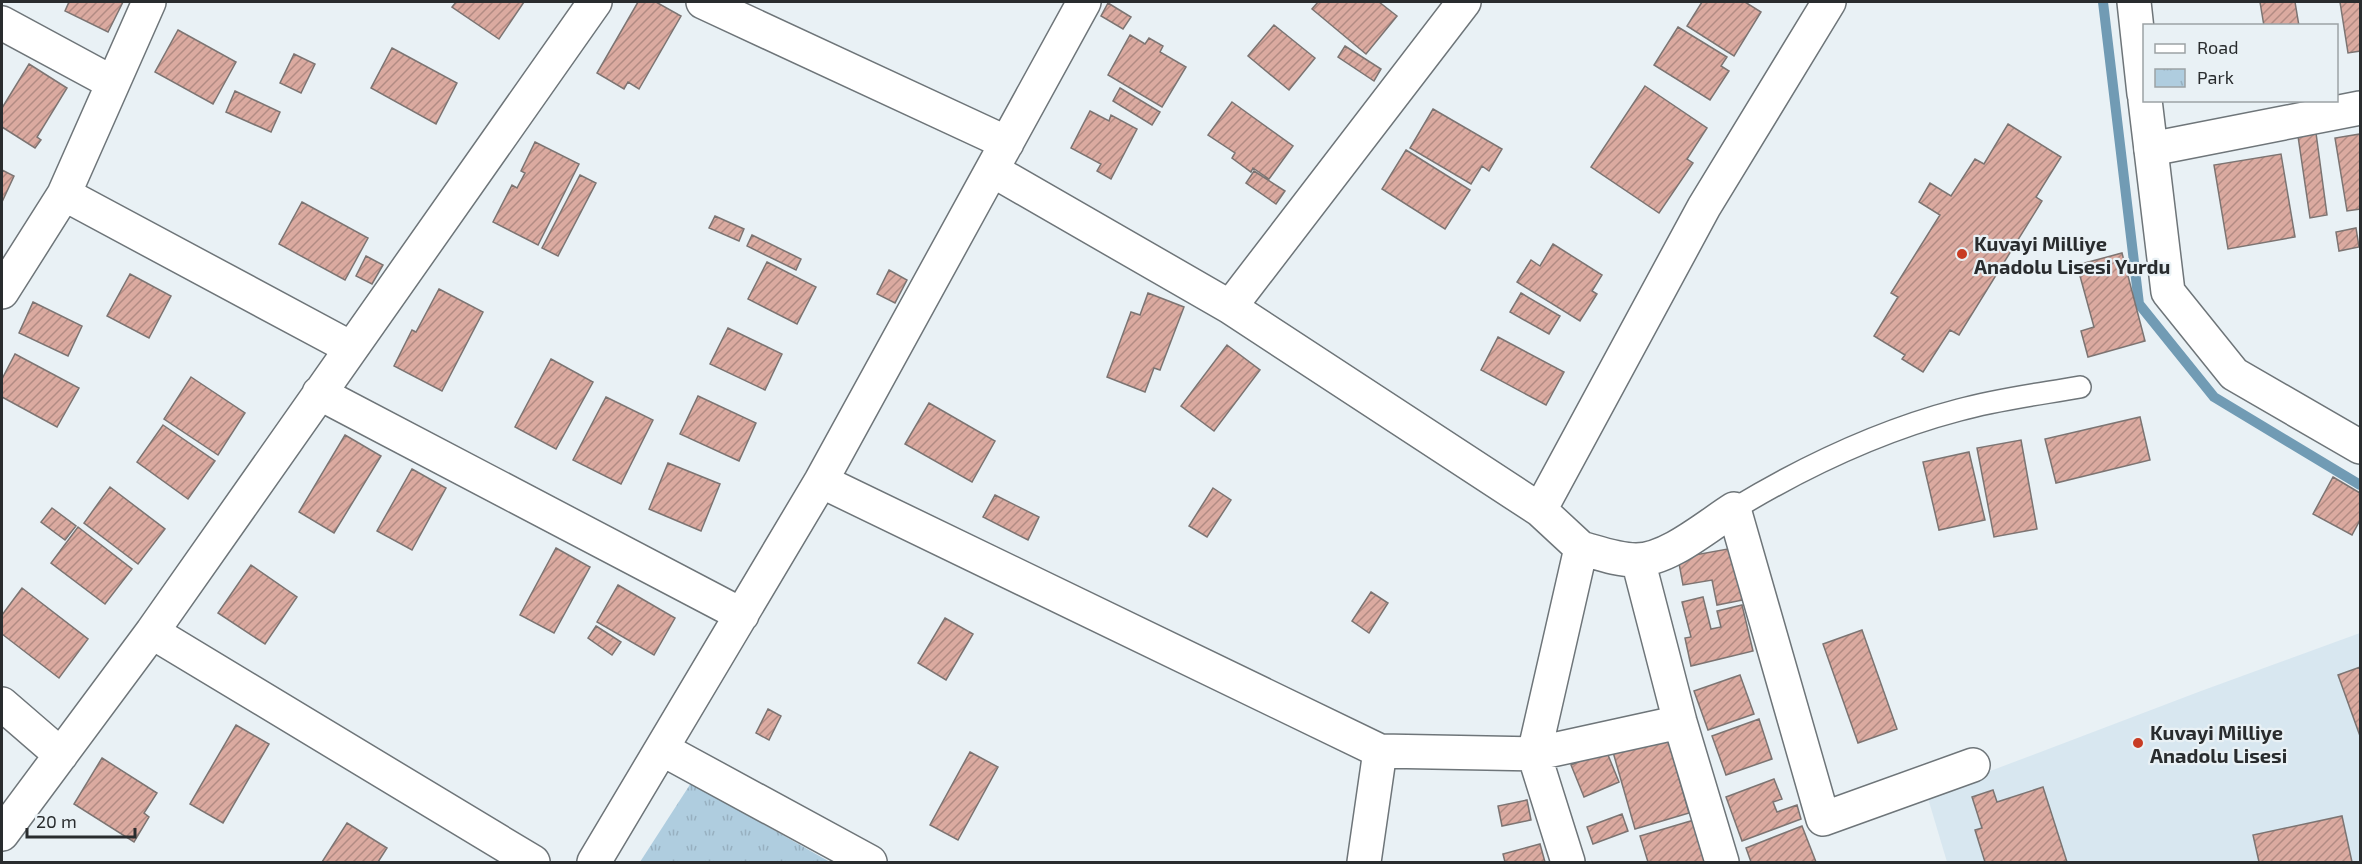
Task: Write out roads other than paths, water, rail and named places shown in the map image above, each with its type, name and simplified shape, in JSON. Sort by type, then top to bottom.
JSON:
[{"type":"street","points":[[2,292],[64,194],[149,2]]},
{"type":"street","points":[[2,834],[152,632],[595,2]]},
{"type":"street","points":[[703,2],[999,156],[1540,510],[1581,548],[1621,559],[1638,560],[1654,557],[1734,509],[1823,819],[1973,765]]},
{"type":"street","points":[[594,862],[821,481],[1084,2]]},
{"type":"street","points":[[1230,308],[1464,2]]},
{"type":"street","points":[[1540,510],[1704,207],[1829,2]]},
{"type":"street","points":[[2134,2],[2143,77]]},
{"type":"street","points":[[2,23],[113,83]]},
{"type":"street","points":[[2145,102],[2168,292],[2234,374],[2361,447]]},
{"type":"street","points":[[2151,149],[2361,108]]},
{"type":"street","points":[[64,194],[351,348]]},
{"type":"street","points":[[319,393],[742,615]]},
{"type":"street","points":[[821,481],[1380,751],[1534,754],[1680,722]]},
{"type":"street","points":[[1568,862],[1534,754],[1581,548]]},
{"type":"street","points":[[1638,560],[1680,722],[1722,862]]},
{"type":"street","points":[[152,632],[533,862]]},
{"type":"street","points":[[2,704],[61,755]]},
{"type":"street","points":[[662,749],[870,862]]},
{"type":"street","points":[[1364,862],[1380,751]]},
{"type":"lane","points":[[1734,509],[1792,475],[1874,437],[1961,409],[2080,387]]},
{"type":"waterway","points":[[2103,2],[2139,304],[2214,397],[2360,485]]},
{"type":"place","name":"Kuvayi Milliye Anadolu Lisesi Yurdu","points":[[1962,254]]},
{"type":"place","name":"Kuvayi Milliye Anadolu Lisesi","points":[[2138,743]]}]
